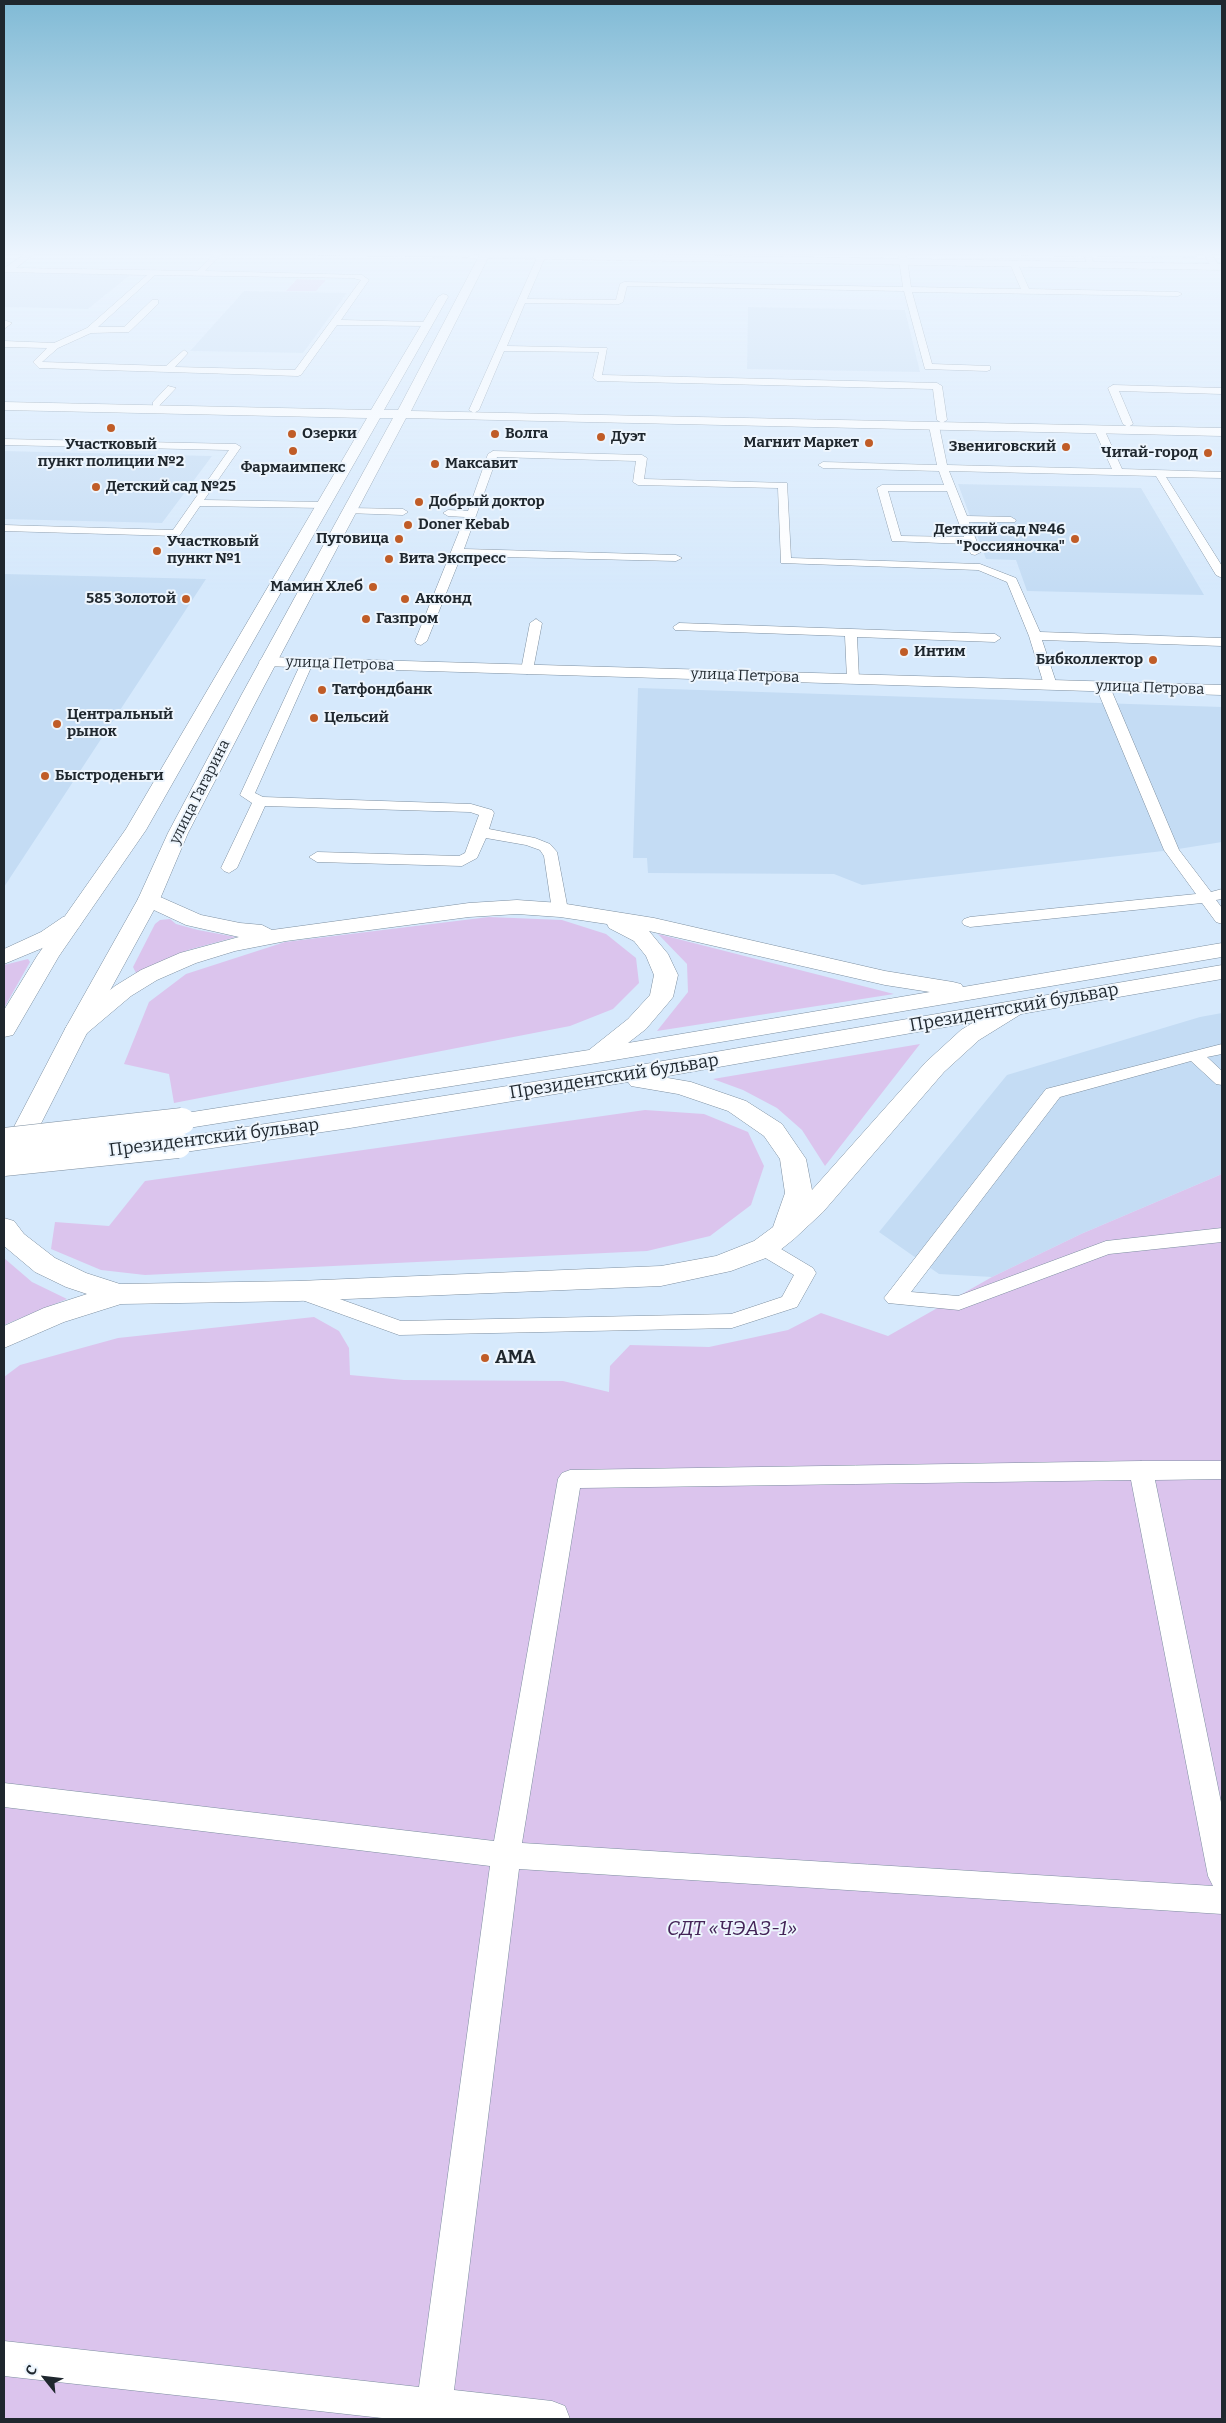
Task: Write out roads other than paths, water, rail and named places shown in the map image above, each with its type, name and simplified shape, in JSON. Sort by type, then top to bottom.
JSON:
[{"type":"main road","name":"улица Гагарина","points":[[4,1030],[48,956],[136,830],[235,662],[404,365]]},
{"type":"main road","name":"улица Гагарина","points":[[4,1171],[77,1029],[149,899],[178,833],[427,365]]},
{"type":"main road","points":[[4,401],[378,411]]},
{"type":"main road","points":[[4,406],[378,411],[474,410],[1222,432]]},
{"type":"main road","points":[[403,411],[938,423],[1222,426]]},
{"type":"main road","name":"улица Петрова","points":[[235,662],[1222,690]]},
{"type":"main road","points":[[149,899],[165,908],[211,924],[240,930],[286,934]]},
{"type":"main road","points":[[77,1029],[123,991],[149,975],[205,953],[286,934],[469,910],[517,907],[560,910],[654,925],[885,978],[976,993]]},
{"type":"main road","points":[[597,1056],[637,1024],[661,996],[666,975],[658,954],[642,936],[605,917]]},
{"type":"main road","points":[[4,957],[49,937],[71,922]]},
{"type":"main road","name":"Президентский бульвар","points":[[4,1163],[180,1133],[597,1056],[1222,950]]},
{"type":"main road","name":"Президентский бульвар","points":[[4,1141],[180,1133],[350,1120],[616,1077],[1222,972]]},
{"type":"main road","points":[[4,1338],[54,1315],[118,1294],[298,1291],[661,1276],[721,1264],[774,1240],[813,1206],[935,1067],[970,1035],[1014,1008]]},
{"type":"main road","points":[[616,1077],[682,1087],[737,1106],[774,1130],[793,1159],[799,1193],[774,1240]]},
{"type":"main road","points":[[4,1227],[14,1240],[45,1265],[76,1280],[118,1294]]},
{"type":"lane","points":[[41,365],[167,370],[185,373],[298,373],[304,365]]},
{"type":"lane","points":[[167,370],[172,365]]},
{"type":"lane","points":[[474,410],[494,365]]},
{"type":"lane","points":[[600,365],[597,378],[937,386],[938,423],[943,468],[980,567]]},
{"type":"lane","points":[[928,365],[987,368]]},
{"type":"lane","points":[[156,404],[171,388]]},
{"type":"lane","points":[[1128,424],[1113,388],[1222,391]]},
{"type":"lane","points":[[1099,429],[1118,472]]},
{"type":"lane","points":[[4,442],[236,448],[176,533],[4,528]]},
{"type":"lane","points":[[421,641],[472,514],[493,454],[642,458],[638,482],[783,485],[785,562],[980,567],[1012,580],[1035,636],[1050,685]]},
{"type":"lane","points":[[823,465],[1222,475]]},
{"type":"lane","points":[[1159,473],[1222,575]]},
{"type":"lane","points":[[951,488],[882,488],[896,539],[971,541]]},
{"type":"lane","points":[[198,503],[324,505]]},
{"type":"lane","points":[[350,510],[403,512]]},
{"type":"lane","points":[[448,513],[472,514]]},
{"type":"lane","points":[[963,520],[1011,520]]},
{"type":"lane","points":[[456,552],[676,558]]},
{"type":"lane","points":[[527,670],[536,624]]},
{"type":"lane","points":[[679,627],[995,638]]},
{"type":"lane","points":[[851,634],[853,679]]},
{"type":"lane","points":[[1035,636],[1222,642]]},
{"type":"lane","points":[[307,663],[247,795],[260,801],[471,808],[487,813],[472,855],[462,861],[317,857]]},
{"type":"lane","points":[[1103,687],[1172,850],[1222,919]]},
{"type":"lane","points":[[228,868],[260,801]]},
{"type":"lane","points":[[480,832],[530,841],[545,847],[552,855],[560,910]]},
{"type":"lane","points":[[970,922],[1206,898],[1222,894]]},
{"type":"lane","points":[[1222,1049],[1194,1054],[1053,1093],[895,1298],[959,1303],[1106,1248],[1222,1235]]},
{"type":"lane","points":[[1194,1054],[1222,1080]]},
{"type":"lane","points":[[298,1291],[399,1328],[732,1321],[790,1302],[806,1273],[774,1240]]},
{"type":"lane","points":[[1141,1470],[1222,1876]]},
{"type":"lane","points":[[433,2413],[506,1855],[570,1479],[1222,1470]]},
{"type":"lane","points":[[4,1795],[506,1855],[1222,1900]]},
{"type":"lane","points":[[4,2359],[433,2413],[552,2419]]},
{"type":"place","name":"Участковый пункт полиции №2","points":[[111,428]]},
{"type":"place","name":"Озерки","points":[[292,434]]},
{"type":"place","name":"Волга","points":[[495,434]]},
{"type":"place","name":"Дуэт","points":[[601,437]]},
{"type":"place","name":"Магнит Маркет","points":[[869,443]]},
{"type":"place","name":"Звениговский","points":[[1066,447]]},
{"type":"place","name":"Фармаимпекс","points":[[293,451]]},
{"type":"place","name":"Читай-город","points":[[1208,453]]},
{"type":"place","name":"Максавит","points":[[435,464]]},
{"type":"place","name":"Детский сад №25","points":[[96,487]]},
{"type":"place","name":"Добрый доктор","points":[[419,502]]},
{"type":"place","name":"Doner Kebab","points":[[408,525]]},
{"type":"place","name":"Пуговица","points":[[399,539]]},
{"type":"place","name":"Детский сад №46 \"Россияночка\"","points":[[1075,539]]},
{"type":"place","name":"Участковый пункт №1","points":[[157,551]]},
{"type":"place","name":"Вита Экспресс","points":[[389,559]]},
{"type":"place","name":"Мамин Хлеб","points":[[373,587]]},
{"type":"place","name":"585 Золотой","points":[[186,599]]},
{"type":"place","name":"Акконд","points":[[405,599]]},
{"type":"place","name":"Газпром","points":[[366,619]]},
{"type":"place","name":"Интим","points":[[904,652]]},
{"type":"place","name":"Бибколлектор","points":[[1153,660]]},
{"type":"place","name":"Татфондбанк","points":[[322,690]]},
{"type":"place","name":"Цельсий","points":[[314,718]]},
{"type":"place","name":"Центральный рынок","points":[[57,724]]},
{"type":"place","name":"Быстроденьги","points":[[45,776]]},
{"type":"place","name":"АМА","points":[[485,1358]]},
{"type":"park label","name":"СДТ «ЧЭАЗ-1»","points":[[732,1929]]}]
